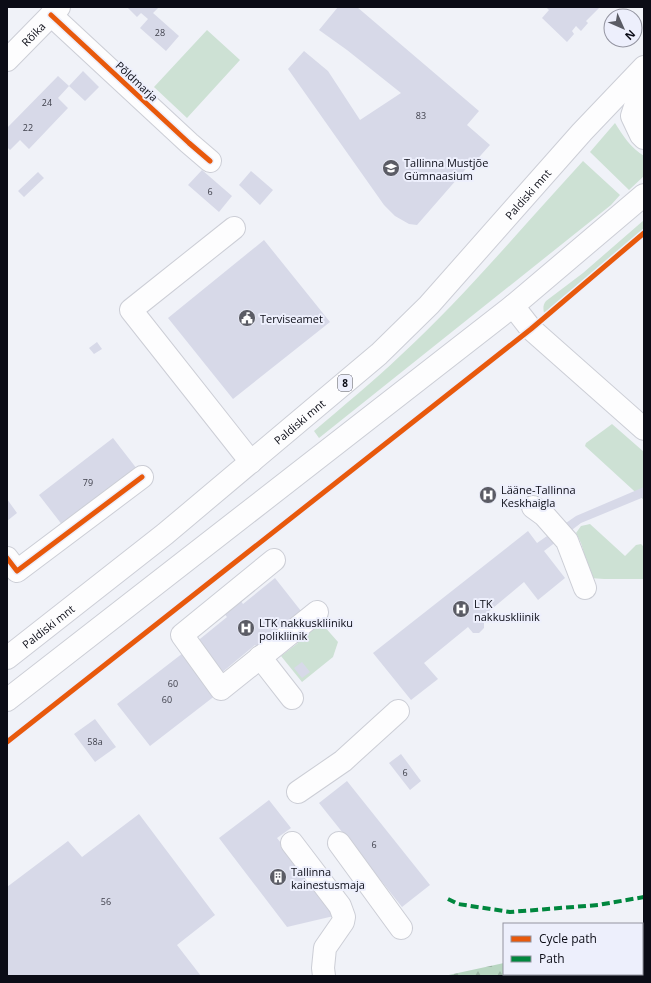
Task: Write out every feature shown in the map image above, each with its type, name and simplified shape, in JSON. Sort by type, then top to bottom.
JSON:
[{"type":"main road","name":"Rõika","points":[[7,60],[55,11]]},
{"type":"main road","name":"Põldmarja","points":[[55,11],[183,137],[210,161]]},
{"type":"main road","name":"Paldiski mnt","points":[[7,658],[165,534],[380,354],[429,305],[582,132],[644,67]]},
{"type":"main road","points":[[644,79],[632,116],[644,138]]},
{"type":"main road","points":[[7,700],[513,306],[644,196]]},
{"type":"main road","points":[[234,228],[131,310],[251,462]]},
{"type":"main road","points":[[513,306],[531,329],[644,429]]},
{"type":"main road","points":[[7,558],[17,570],[142,477]]},
{"type":"main road","points":[[533,508],[544,515],[567,540],[585,588]]},
{"type":"main road","points":[[274,560],[182,635],[220,689],[317,612]]},
{"type":"main road","points":[[260,657],[292,698]]},
{"type":"main road","points":[[298,792],[343,761],[398,711]]},
{"type":"main road","points":[[292,843],[340,906],[344,917],[343,922],[325,948],[324,972]]},
{"type":"main road","points":[[339,843],[401,928]]},
{"type":"green space","points":[[207,30],[240,60],[187,118],[154,87]]},
{"type":"green space","points":[[615,123],[631,145],[644,156],[644,176],[629,190],[590,152]]},
{"type":"green space","points":[[583,161],[620,195],[611,205],[319,438],[314,431],[380,375],[448,309]]},
{"type":"green space","points":[[644,220],[644,230],[544,313],[544,304],[546,301],[583,273]]},
{"type":"green space","points":[[612,424],[644,452],[644,500],[585,446],[586,443]]},
{"type":"green space","points":[[590,524],[625,556],[636,545],[641,544],[644,547],[644,579],[590,578],[584,570],[584,553],[576,533],[581,526]]},
{"type":"green space","points":[[316,617],[338,642],[333,657],[302,682],[281,656],[298,643],[293,635]]},
{"type":"green space","points":[[644,933],[644,976],[444,976],[503,963],[503,975],[643,975]]},
{"type":"building","points":[[127,7],[159,7],[153,13],[179,36],[166,51],[140,28],[148,19],[141,13],[137,17]]},
{"type":"building","points":[[338,7],[357,7],[479,111],[467,125],[490,145],[473,164],[471,163],[417,225],[409,224],[395,216],[384,205],[288,69],[304,51],[328,71],[360,120],[401,93],[319,30]]},
{"type":"building","points":[[546,7],[600,7],[586,21],[588,23],[581,31],[576,26],[572,31],[574,34],[567,42],[542,18],[549,10]]},
{"type":"building","points":[[83,71],[99,87],[85,101],[69,86]]},
{"type":"building","points":[[58,76],[69,86],[58,98],[68,108],[29,149],[20,140],[10,150],[7,147],[7,128]]},
{"type":"building","points":[[202,170],[232,196],[219,212],[188,185]]},
{"type":"building","points":[[251,171],[273,190],[260,205],[239,185]]},
{"type":"building","points":[[38,172],[44,178],[24,197],[18,191]]},
{"type":"building","points":[[264,240],[330,322],[233,399],[168,318]]},
{"type":"building","points":[[97,342],[102,349],[94,354],[89,348]]},
{"type":"building","points":[[113,438],[137,469],[63,526],[39,495]]},
{"type":"building","name":"LTK nakkuskliinik","points":[[644,487],[644,497],[581,523],[544,551],[565,578],[538,600],[524,582],[481,618],[484,623],[484,628],[479,633],[473,633],[468,627],[424,663],[438,679],[411,700],[373,653],[528,531],[537,543],[576,516]]},
{"type":"building","points":[[7,499],[17,513],[7,521]]},
{"type":"building","name":"LTK nakkuskliiniku polikliinik","points":[[275,578],[301,611],[265,639],[268,643],[259,650],[255,645],[220,674],[195,643],[227,617],[221,610],[238,597],[243,604]]},
{"type":"building","points":[[183,653],[216,695],[150,746],[117,704]]},
{"type":"building","points":[[302,662],[310,672],[302,678],[294,668]]},
{"type":"building","points":[[95,719],[116,747],[95,762],[74,734]]},
{"type":"building","points":[[401,754],[421,781],[410,790],[389,763]]},
{"type":"building","points":[[347,781],[430,885],[402,907],[319,803]]},
{"type":"building","name":"Tallinna kainestusmaja","points":[[269,800],[291,828],[277,838],[338,915],[287,927],[219,838]]},
{"type":"building","points":[[139,814],[215,915],[177,945],[201,976],[7,976],[7,887],[68,841],[82,857]]},
{"type":"marked path","points":[[448,899],[458,904],[510,912],[598,905],[644,897]]},
{"type":"cycle path","points":[[51,15],[210,161]]},
{"type":"cycle path","points":[[7,742],[531,329],[644,233]]},
{"type":"cycle path","points":[[7,558],[17,571],[142,477]]},
{"type":"place","name":"Tallinna Mustjõe Gümnaasium","points":[[391,168]]},
{"type":"place","name":"Terviseamet","points":[[247,318]]},
{"type":"place","name":"Lääne-Tallinna Keskhaigla","points":[[488,495]]},
{"type":"place","name":"LTK nakkuskliinik","points":[[461,609]]},
{"type":"place","name":"LTK nakkuskliiniku polikliinik","points":[[246,628]]},
{"type":"place","name":"Tallinna kainestusmaja","points":[[278,877]]}]
